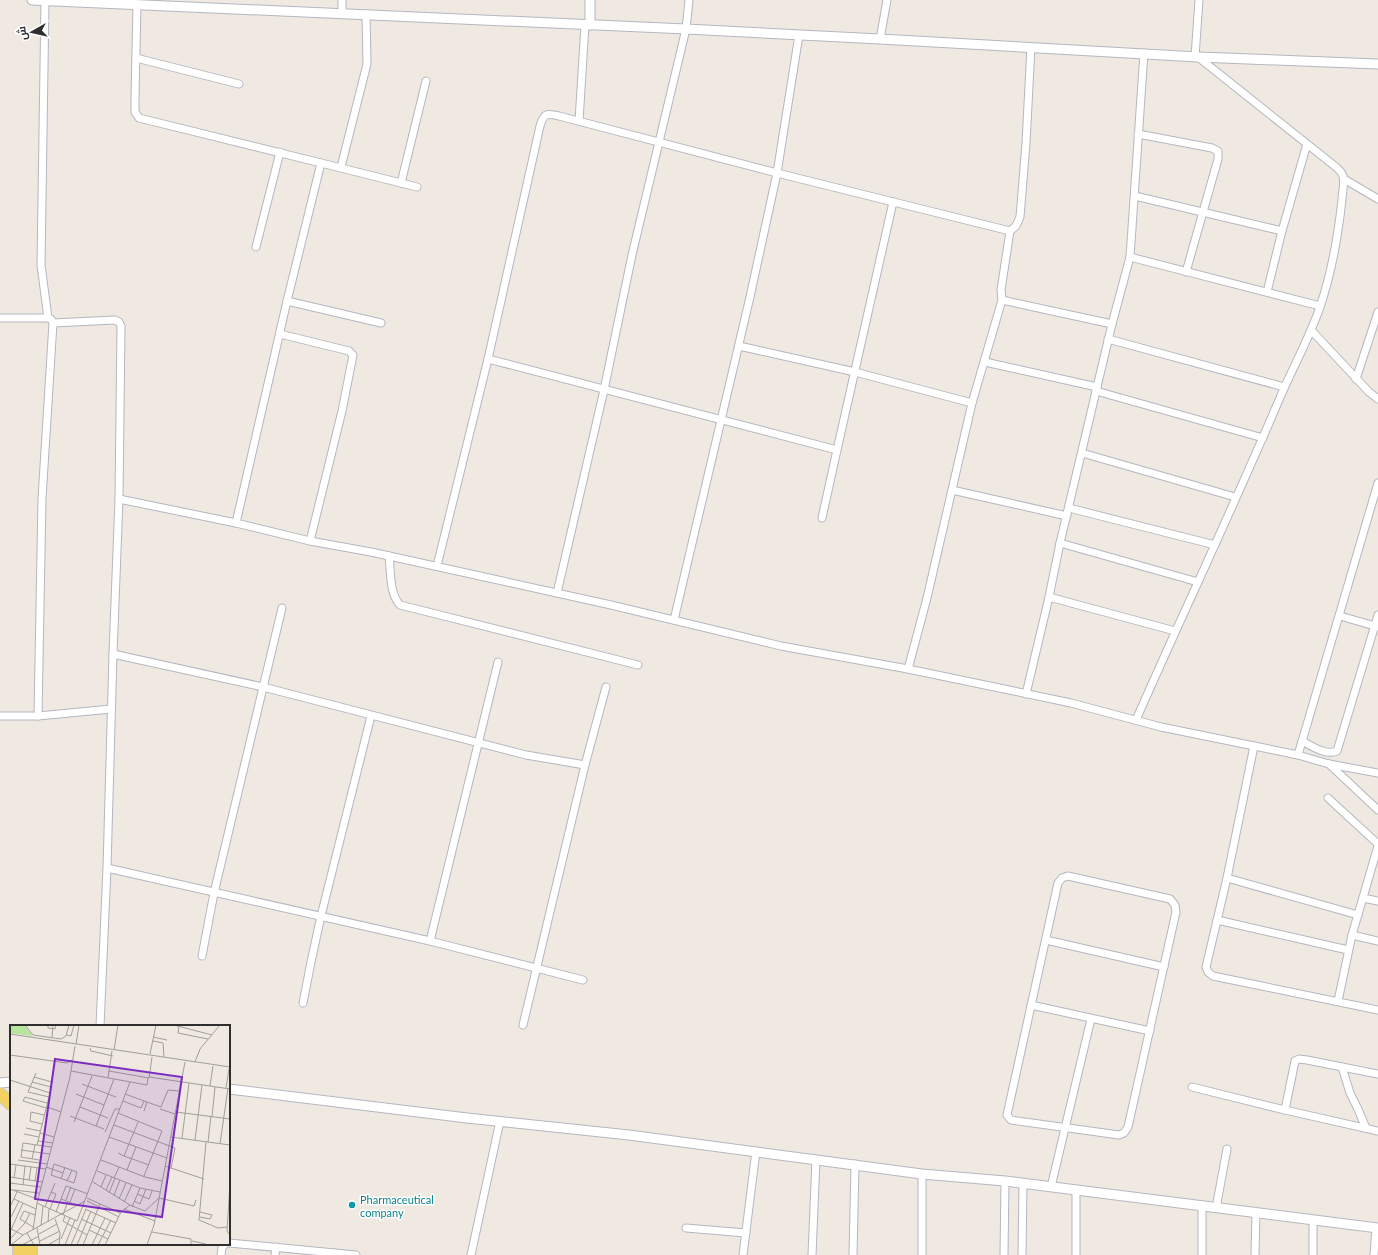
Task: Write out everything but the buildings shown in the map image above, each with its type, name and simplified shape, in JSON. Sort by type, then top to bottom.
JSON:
[{"type":"main road","points":[[0,1094],[10,1103]]},
{"type":"main road","points":[[30,1245],[31,1255]]},
{"type":"street","points":[[32,0],[686,29],[1196,57],[1378,64]]},
{"type":"street","points":[[38,716],[42,498],[51,320],[41,264],[45,0]]},
{"type":"street","points":[[342,0],[342,14]]},
{"type":"street","points":[[579,121],[590,0]]},
{"type":"street","points":[[557,593],[604,390],[632,255],[686,29],[689,0]]},
{"type":"street","points":[[880,39],[887,0]]},
{"type":"street","points":[[1196,57],[1199,0]]},
{"type":"street","points":[[137,4],[135,112],[139,118],[417,187]]},
{"type":"street","points":[[340,167],[366,68],[366,14]]},
{"type":"street","points":[[674,620],[739,346],[776,173],[799,35]]},
{"type":"street","points":[[908,669],[927,598],[972,403],[1002,300],[1001,290],[1010,231],[1016,226],[1020,217],[1026,143],[1031,47]]},
{"type":"street","points":[[1026,694],[1096,389],[1130,257],[1144,54]]},
{"type":"street","points":[[1136,720],[1263,438],[1284,387],[1311,330],[1320,306],[1332,263],[1344,179],[1341,171],[1196,57]]},
{"type":"street","points":[[136,58],[239,84]]},
{"type":"street","points":[[401,183],[426,81]]},
{"type":"street","points":[[437,566],[488,359],[543,116],[550,114],[579,121],[776,173],[1010,231]]},
{"type":"street","points":[[1138,134],[1212,148],[1218,151],[1218,159],[1186,272]]},
{"type":"street","points":[[1267,292],[1282,231],[1307,144]]},
{"type":"street","points":[[256,247],[280,152]]},
{"type":"street","points":[[236,523],[287,301],[321,163]]},
{"type":"street","points":[[1344,179],[1378,199]]},
{"type":"street","points":[[1135,196],[1282,231]]},
{"type":"street","points":[[822,518],[893,202]]},
{"type":"street","points":[[1130,257],[1320,306]]},
{"type":"street","points":[[1002,300],[1112,324]]},
{"type":"street","points":[[287,301],[381,323]]},
{"type":"street","points":[[1356,378],[1378,312]]},
{"type":"street","points":[[0,318],[115,320],[119,322],[121,326],[119,499],[107,868],[100,1025]]},
{"type":"street","points":[[1311,330],[1369,392],[1378,399]]},
{"type":"street","points":[[280,334],[349,351],[353,355],[342,411],[310,541]]},
{"type":"street","points":[[1108,339],[1284,387]]},
{"type":"street","points":[[739,346],[855,372],[972,403]]},
{"type":"street","points":[[488,359],[837,450]]},
{"type":"street","points":[[985,362],[1096,389],[1263,438]]},
{"type":"street","points":[[1082,453],[1236,497]]},
{"type":"street","points":[[1298,755],[1378,483]]},
{"type":"street","points":[[952,490],[1067,516]]},
{"type":"street","points":[[119,499],[236,523],[310,541],[437,566],[674,620],[780,646],[908,669],[1071,703],[1177,730],[1298,755],[1329,764],[1378,773]]},
{"type":"street","points":[[1069,508],[1215,545]]},
{"type":"street","points":[[1060,543],[1198,582]]},
{"type":"street","points":[[389,556],[393,594],[395,600],[400,605],[638,665]]},
{"type":"street","points":[[1049,597],[1175,631]]},
{"type":"street","points":[[202,956],[214,893],[282,608]]},
{"type":"street","points":[[1302,741],[1316,748],[1329,752],[1333,753],[1338,751],[1378,615]]},
{"type":"street","points":[[1340,616],[1376,626]]},
{"type":"street","points":[[113,654],[262,687],[526,755],[585,765]]},
{"type":"street","points":[[430,941],[498,662]]},
{"type":"street","points":[[523,1025],[585,765],[606,687]]},
{"type":"street","points":[[0,716],[38,716],[111,709]]},
{"type":"street","points":[[304,1003],[310,962],[371,716]]},
{"type":"street","points":[[1254,746],[1206,967],[1208,972],[1213,976],[1378,1010]]},
{"type":"street","points":[[1329,764],[1378,810]]},
{"type":"street","points":[[1328,798],[1378,845],[1348,950],[1338,1001]]},
{"type":"street","points":[[107,868],[430,941],[583,980]]},
{"type":"street","points":[[1068,876],[1170,899],[1175,905],[1176,912],[1164,967],[1128,1127],[1124,1133],[1119,1135],[1011,1120],[1007,1115],[1058,883],[1062,878],[1068,876]]},
{"type":"street","points":[[1226,878],[1358,915]]},
{"type":"street","points":[[1363,898],[1378,901]]},
{"type":"street","points":[[1217,920],[1348,950]]},
{"type":"street","points":[[1352,935],[1378,940]]},
{"type":"street","points":[[1046,940],[1164,967]]},
{"type":"street","points":[[1031,1005],[1150,1031]]},
{"type":"street","points":[[1051,1187],[1091,1019]]},
{"type":"street","points":[[1285,1110],[1295,1061],[1299,1059],[1378,1074]]},
{"type":"street","points":[[1342,1067],[1350,1093],[1358,1106],[1366,1128]]},
{"type":"street","points":[[0,1083],[10,1082]]},
{"type":"street","points":[[1192,1087],[1378,1131]]},
{"type":"street","points":[[230,1089],[467,1118],[629,1135],[922,1174],[1005,1181],[1377,1228],[1374,1255]]},
{"type":"street","points":[[471,1255],[500,1121]]},
{"type":"street","points":[[1216,1208],[1227,1148]]},
{"type":"street","points":[[743,1255],[756,1151]]},
{"type":"street","points":[[812,1255],[816,1159]]},
{"type":"street","points":[[853,1255],[855,1164]]},
{"type":"street","points":[[922,1174],[922,1255]]},
{"type":"street","points":[[1004,1255],[1005,1181]]},
{"type":"street","points":[[1022,1255],[1023,1184]]},
{"type":"street","points":[[1076,1190],[1076,1255]]},
{"type":"street","points":[[1202,1207],[1202,1255]]},
{"type":"street","points":[[1255,1255],[1256,1213]]},
{"type":"street","points":[[1313,1221],[1313,1255]]},
{"type":"street","points":[[686,1228],[746,1233]]},
{"type":"street","points":[[230,1243],[356,1255]]},
{"type":"street","points":[[221,1255],[222,1248],[224,1245]]},
{"type":"street","points":[[275,1255],[276,1247]]},
{"type":"place","name":"Pharmaceutical company","points":[[352,1205]]}]
